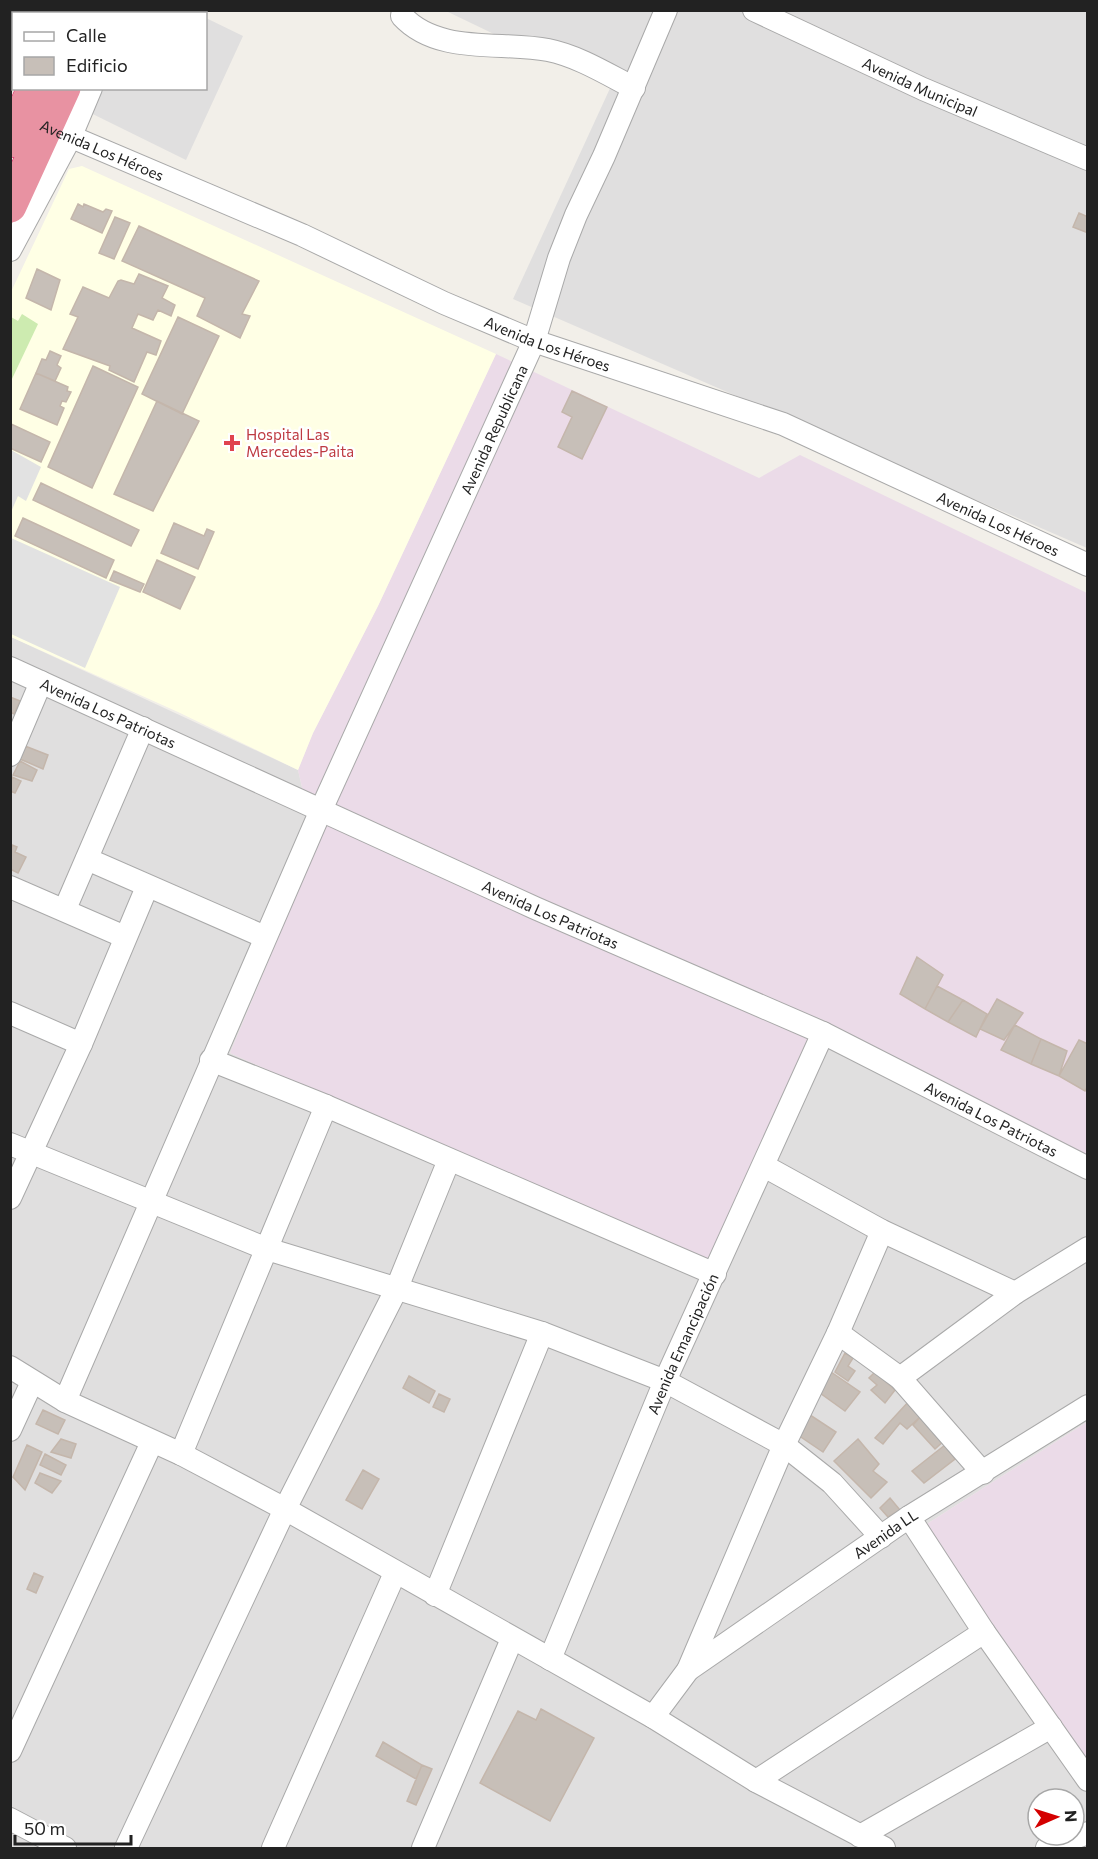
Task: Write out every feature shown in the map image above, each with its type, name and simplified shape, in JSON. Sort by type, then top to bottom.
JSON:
[{"type":"highway","points":[[10,206],[32,120],[80,90]]},
{"type":"street","points":[[403,10],[402,16],[412,26],[435,37],[494,47],[548,50],[587,64],[633,88]]},
{"type":"street","name":"Avenida Republicana","points":[[65,1401],[321,810],[534,341],[559,258],[576,215],[666,10]]},
{"type":"street","name":"Avenida Municipal","points":[[754,10],[923,89],[1088,159]]},
{"type":"street","points":[[82,90],[93,134],[106,153]]},
{"type":"street","points":[[10,250],[32,120]]},
{"type":"street","name":"Avenida Los Héroes","points":[[32,120],[302,236],[444,303],[534,341],[783,424],[1088,565]]},
{"type":"street","name":"Avenida Los Patriotas","points":[[10,668],[535,908],[823,1033],[1088,1168]]},
{"type":"street","points":[[10,755],[41,682]]},
{"type":"street","points":[[65,909],[143,728]]},
{"type":"street","points":[[87,859],[265,938]]},
{"type":"street","points":[[10,887],[125,937]]},
{"type":"street","points":[[10,1198],[20,1148],[81,1044],[147,887]]},
{"type":"street","points":[[10,1013],[81,1044]]},
{"type":"street","name":"Avenida Emancipación","points":[[550,1659],[665,1381],[823,1033]]},
{"type":"street","points":[[211,1060],[326,1106],[715,1274]]},
{"type":"street","points":[[181,1454],[326,1106]]},
{"type":"street","points":[[20,1148],[267,1249],[542,1333],[665,1381],[784,1445],[832,1483],[881,1537]]},
{"type":"street","points":[[126,1848],[285,1509],[396,1290],[449,1160]]},
{"type":"street","points":[[764,1166],[882,1231],[1015,1293]]},
{"type":"street","points":[[653,1717],[688,1670],[784,1445],[838,1333],[882,1231]]},
{"type":"street","points":[[900,1378],[1015,1293],[1088,1248]]},
{"type":"street","points":[[435,1595],[542,1333]]},
{"type":"street","points":[[838,1333],[900,1378],[983,1473]]},
{"type":"street","points":[[10,1367],[65,1401],[181,1454],[285,1509],[653,1717],[756,1781],[885,1848]]},
{"type":"street","points":[[10,1430],[32,1382]]},
{"type":"street","name":"Avenida LL","points":[[688,1670],[909,1517],[1088,1406]]},
{"type":"street","points":[[10,1751],[152,1442]]},
{"type":"street","points":[[909,1517],[984,1632],[1088,1780]]},
{"type":"street","points":[[273,1848],[395,1573]]},
{"type":"street","points":[[756,1781],[984,1632]]},
{"type":"street","points":[[423,1848],[512,1639]]},
{"type":"street","points":[[860,1836],[1051,1727]]},
{"type":"street","points":[[10,1819],[65,1848]]},
{"type":"street","points":[[1047,1848],[1088,1833]]},
{"type":"shaded area","points":[[446,11],[1087,11],[1087,548],[513,299],[612,84],[529,51]]},
{"type":"shaded area","points":[[207,18],[243,36],[186,160],[48,92],[49,90],[207,90]]},
{"type":"shaded area","name":"Hospital Las Mercedes-Paita","points":[[82,166],[496,354],[378,606],[313,733],[298,770],[178,712],[11,637],[10,294],[69,169]]},
{"type":"shaded area","points":[[496,354],[759,478],[800,455],[1087,593],[1087,1155],[817,1017],[709,1268],[230,1053],[316,847],[298,770],[313,733],[378,606]]},
{"type":"shaded area","points":[[11,450],[41,467],[26,501],[18,496],[11,512]]},
{"type":"shaded area","points":[[11,538],[120,587],[85,668],[11,634]]},
{"type":"shaded area","points":[[11,637],[298,770],[316,847],[230,1053],[709,1267],[817,1017],[1087,1155],[1087,1422],[922,1527],[1087,1774],[1087,1848],[11,1848]]},
{"type":"shaded area","points":[[1087,1422],[1087,1774],[922,1527]]},
{"type":"green space","points":[[22,314],[38,324],[11,381],[11,317],[18,321]]},
{"type":"building","points":[[78,204],[83,207],[84,204],[103,212],[106,209],[112,211],[102,233],[71,219]]},
{"type":"building","points":[[1079,213],[1088,217],[1088,233],[1073,227]]},
{"type":"building","points":[[115,217],[130,223],[114,259],[99,253]]},
{"type":"building","points":[[139,226],[259,281],[242,314],[250,316],[240,338],[197,316],[205,298],[122,261]]},
{"type":"building","points":[[37,269],[60,280],[51,310],[26,298]]},
{"type":"building","points":[[139,274],[168,286],[162,298],[175,305],[171,316],[158,310],[153,320],[138,314],[132,328],[161,341],[156,355],[147,352],[134,382],[109,370],[110,366],[63,349],[78,317],[70,314],[83,287],[109,298],[118,281],[134,284]]},
{"type":"building","points":[[178,317],[219,336],[182,414],[142,394]]},
{"type":"building","points":[[50,351],[61,356],[57,365],[61,368],[55,381],[36,373],[42,359],[46,360]]},
{"type":"building","points":[[93,366],[138,387],[92,488],[48,467]]},
{"type":"building","points":[[36,373],[68,387],[67,391],[71,392],[66,402],[62,401],[60,406],[64,408],[57,425],[20,409]]},
{"type":"building","points":[[572,391],[607,407],[582,459],[558,447],[572,417],[562,412]]},
{"type":"building","points":[[157,401],[199,421],[153,511],[114,494]]},
{"type":"building","points":[[11,424],[50,442],[41,462],[10,448]]},
{"type":"building","points":[[41,483],[139,530],[131,546],[33,500]]},
{"type":"building","points":[[23,518],[114,560],[106,578],[15,536]]},
{"type":"building","points":[[174,523],[204,536],[207,529],[214,532],[198,569],[161,553]]},
{"type":"building","points":[[157,560],[195,577],[180,609],[143,592]]},
{"type":"building","points":[[114,571],[144,584],[140,592],[110,580]]},
{"type":"building","points":[[10,697],[20,701],[14,714],[10,712]]},
{"type":"building","points":[[25,746],[48,755],[43,769],[20,759]]},
{"type":"building","points":[[20,761],[37,770],[32,781],[13,775]]},
{"type":"building","points":[[12,777],[21,781],[15,793],[10,791]]},
{"type":"building","points":[[12,845],[17,847],[15,852],[26,857],[18,873],[10,869]]},
{"type":"building","points":[[917,957],[943,975],[925,1009],[900,994]]},
{"type":"building","points":[[937,986],[963,1000],[948,1022],[925,1009]]},
{"type":"building","points":[[997,999],[1023,1013],[1004,1040],[980,1029]]},
{"type":"building","points":[[963,1000],[987,1014],[976,1037],[948,1022]]},
{"type":"building","points":[[1015,1025],[1041,1039],[1031,1064],[1001,1050]]},
{"type":"building","points":[[1041,1039],[1067,1051],[1059,1076],[1031,1064]]},
{"type":"building","points":[[1079,1040],[1088,1044],[1088,1085],[1085,1091],[1059,1076]]},
{"type":"building","points":[[845,1353],[853,1358],[848,1366],[855,1371],[848,1381],[835,1372]]},
{"type":"building","points":[[831,1372],[860,1392],[845,1411],[820,1393]]},
{"type":"building","points":[[875,1372],[895,1390],[885,1403],[871,1390],[877,1385],[869,1378]]},
{"type":"building","points":[[409,1376],[435,1391],[429,1403],[403,1388]]},
{"type":"building","points":[[439,1394],[450,1399],[444,1412],[433,1407]]},
{"type":"building","points":[[909,1401],[922,1415],[907,1429],[900,1423],[883,1444],[875,1438]]},
{"type":"building","points":[[43,1410],[65,1420],[58,1434],[36,1424]]},
{"type":"building","points":[[810,1415],[836,1432],[823,1452],[798,1435]]},
{"type":"building","points":[[922,1415],[945,1440],[935,1449],[913,1425]]},
{"type":"building","points":[[61,1439],[76,1444],[71,1458],[51,1452]]},
{"type":"building","points":[[858,1439],[879,1464],[873,1471],[887,1482],[871,1498],[834,1461]]},
{"type":"building","points":[[27,1445],[42,1452],[25,1490],[13,1477]]},
{"type":"building","points":[[945,1445],[955,1459],[924,1483],[912,1471]]},
{"type":"building","points":[[45,1454],[66,1465],[61,1475],[40,1465]]},
{"type":"building","points":[[363,1470],[379,1479],[362,1509],[346,1500]]},
{"type":"building","points":[[40,1473],[61,1481],[52,1493],[35,1483]]},
{"type":"building","points":[[890,1498],[900,1510],[888,1517],[880,1508]]},
{"type":"building","points":[[34,1573],[43,1577],[36,1593],[27,1589]]},
{"type":"building","points":[[541,1709],[594,1738],[550,1821],[480,1783],[518,1711],[536,1720]]},
{"type":"building","points":[[383,1742],[422,1765],[416,1779],[376,1756]]},
{"type":"building","points":[[422,1765],[432,1769],[416,1805],[407,1801]]},
{"type":"place","name":"Hospital Las Mercedes-Paita","points":[[232,443]]}]
